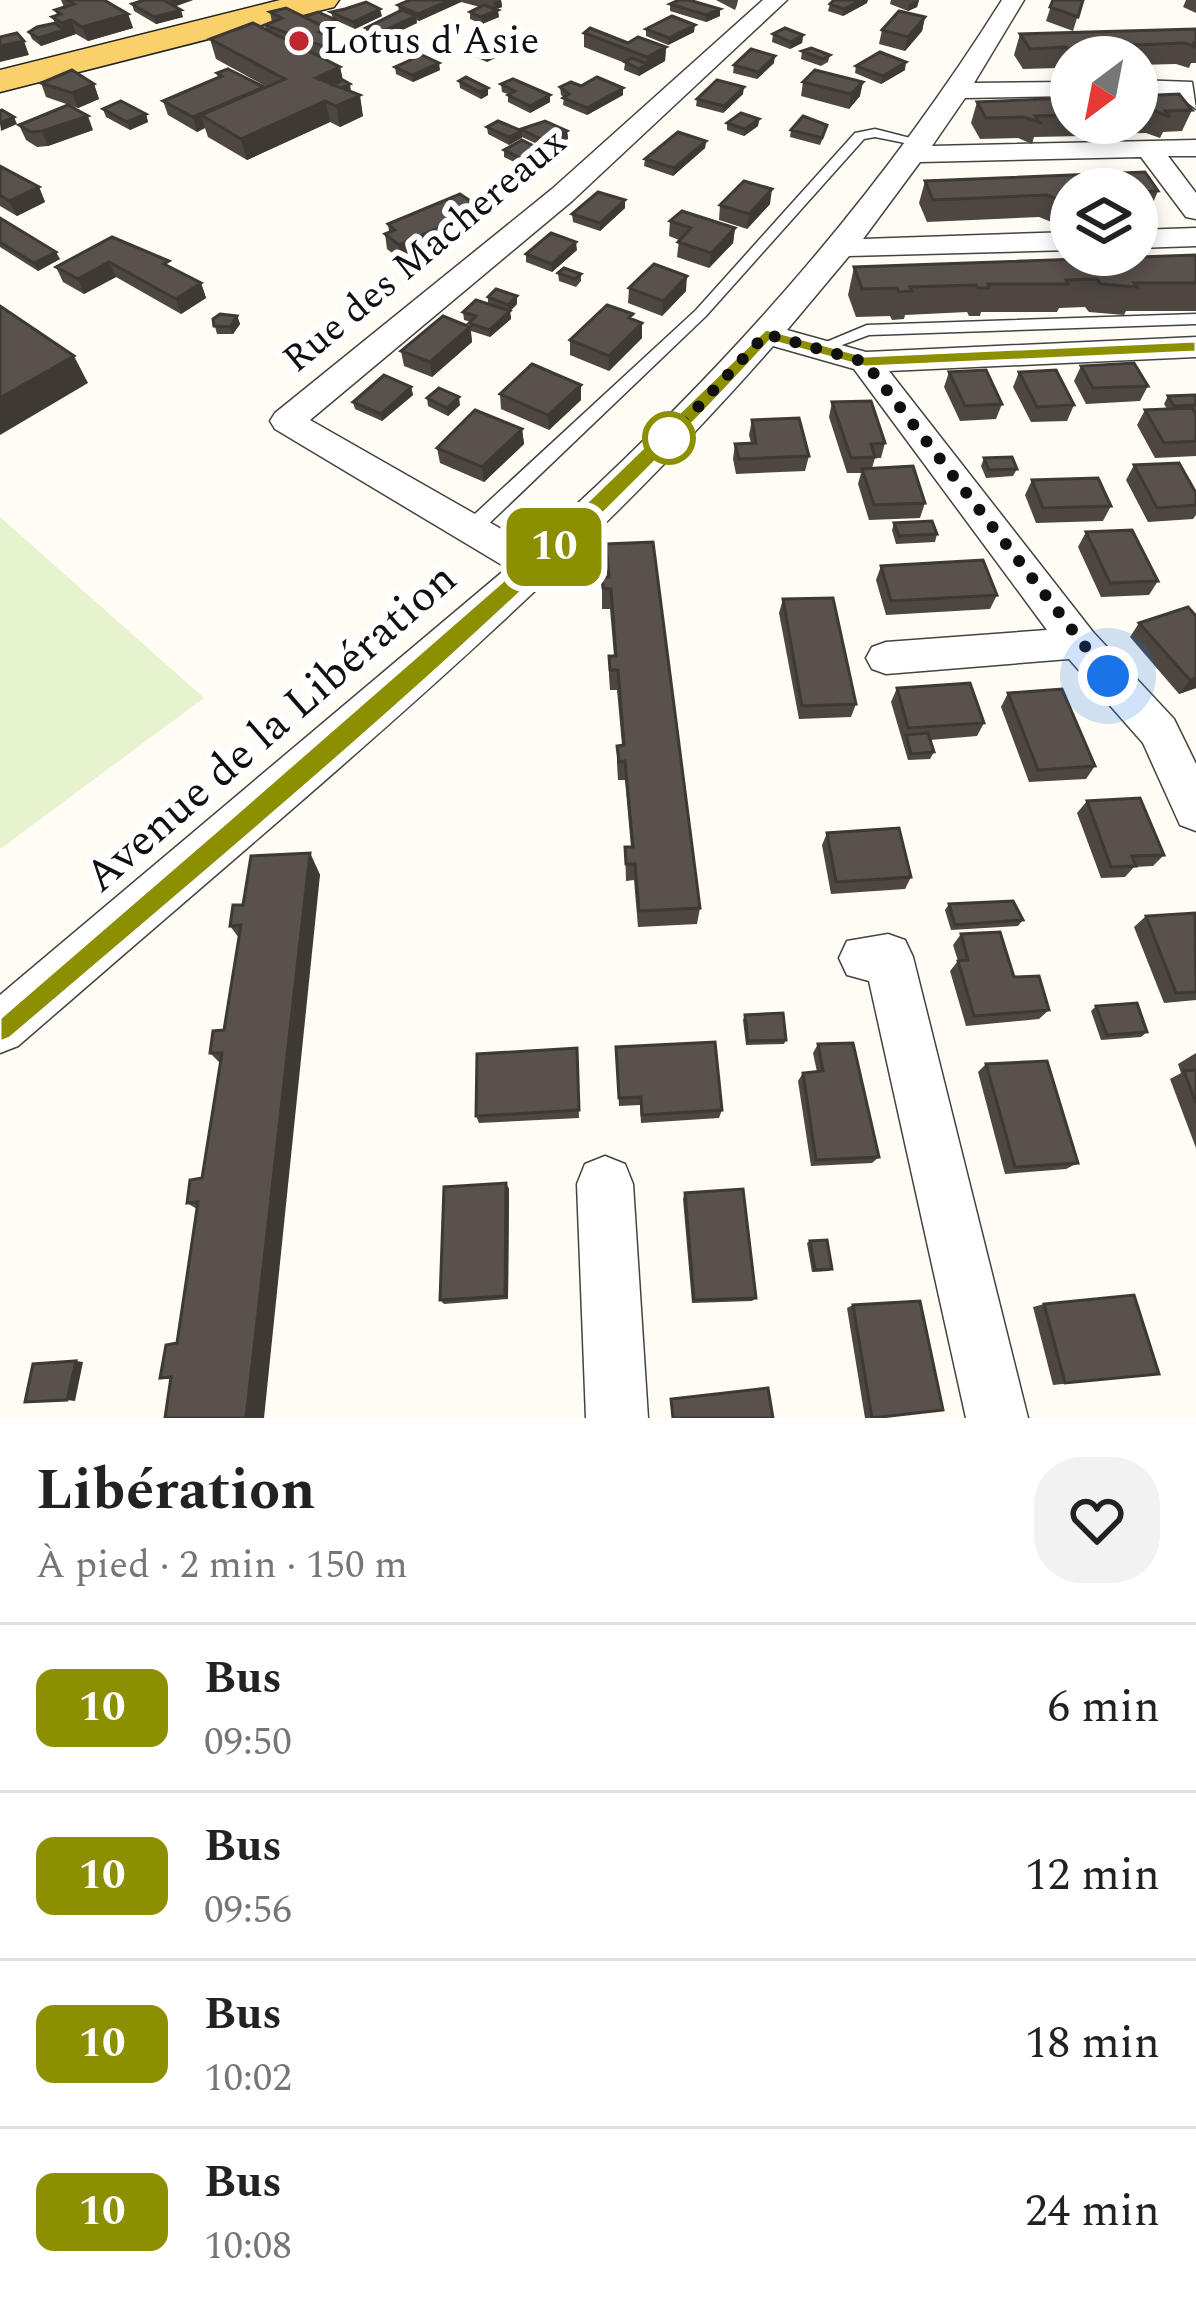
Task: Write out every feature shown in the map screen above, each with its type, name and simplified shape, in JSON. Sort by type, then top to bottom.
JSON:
[{"type":"main road","points":[[0,77],[291,0]]},
{"type":"main road","points":[[0,77],[127,59],[322,0]]},
{"type":"street","name":"Rue des Machereaux","points":[[534,566],[286,421],[562,195],[776,0]]},
{"type":"street","name":"Avenue de la Libération","points":[[0,1028],[238,828],[534,566],[682,426],[841,248],[916,148],[1013,0]]},
{"type":"street","points":[[1158,87],[1184,86],[1196,102]]},
{"type":"street","points":[[954,91],[1050,89]]},
{"type":"street","points":[[916,148],[1196,148]]},
{"type":"street","points":[[1149,150],[1196,211]]},
{"type":"street","points":[[1158,238],[1196,237]]},
{"type":"street","points":[[841,248],[1050,242]]},
{"type":"street","points":[[766,334],[815,350],[1194,344]]},
{"type":"street","points":[[861,348],[1079,643],[1178,731],[1196,811]]},
{"type":"street","points":[[886,658],[1079,643]]},
{"type":"street","points":[[864,958],[888,957],[997,1418]]},
{"type":"street","points":[[605,1184],[617,1418]]},
{"type":"lane","points":[[471,529],[701,314],[860,136],[875,133],[916,148]]},
{"type":"green space","points":[[0,517],[204,698],[0,849]]},
{"type":"building","points":[[67,0],[104,0],[128,14],[82,27],[71,20],[62,23],[52,17],[61,14],[55,10],[74,4]]},
{"type":"building","points":[[163,0],[181,10],[154,17],[132,4]]},
{"type":"building","points":[[410,0],[450,0],[418,14],[398,5]]},
{"type":"building","points":[[679,0],[720,9],[706,15],[670,4]]},
{"type":"building","points":[[861,0],[844,9],[830,4]]},
{"type":"building","points":[[1053,0],[1083,0],[1078,17],[1050,7]]},
{"type":"building","points":[[366,2],[380,9],[353,22],[331,12],[345,9]]},
{"type":"building","points":[[484,5],[498,10],[481,17],[470,12]]},
{"type":"building","points":[[286,8],[327,28],[319,32],[335,40],[322,46],[265,25],[282,18],[270,12]]},
{"type":"building","points":[[402,10],[416,16],[378,33],[366,28]]},
{"type":"building","points":[[899,11],[925,17],[908,37],[882,30]]},
{"type":"building","points":[[318,12],[336,20],[322,26],[304,17]]},
{"type":"building","points":[[672,16],[695,25],[669,38],[646,29]]},
{"type":"building","points":[[55,23],[64,30],[38,38],[29,32],[37,27]]},
{"type":"building","points":[[253,23],[340,67],[316,78],[360,95],[336,106],[325,101],[241,139],[201,115],[285,79],[210,39]]},
{"type":"building","points":[[590,28],[628,43],[638,37],[666,47],[647,57],[584,33]]},
{"type":"building","points":[[785,28],[803,35],[791,42],[773,34]]},
{"type":"building","points":[[1196,29],[1196,47],[1158,44],[1158,36],[1050,36],[1050,48],[1030,49],[1020,34]]},
{"type":"building","points":[[17,33],[24,41],[0,46],[0,37]]},
{"type":"building","points":[[482,44],[497,50],[486,55],[472,49]]},
{"type":"building","points":[[811,48],[830,55],[823,59],[802,51]]},
{"type":"building","points":[[751,49],[775,56],[758,72],[734,65]]},
{"type":"building","points":[[880,52],[906,62],[883,76],[856,66]]},
{"type":"building","points":[[422,55],[439,63],[412,75],[395,67]]},
{"type":"building","points":[[632,58],[647,64],[639,69],[625,62]]},
{"type":"building","points":[[228,69],[264,87],[193,117],[163,101],[222,76],[217,73]]},
{"type":"building","points":[[72,70],[94,84],[72,93],[41,83]]},
{"type":"building","points":[[815,70],[863,82],[851,94],[803,82]]},
{"type":"building","points":[[466,77],[488,88],[480,92],[459,81]]},
{"type":"building","points":[[597,77],[623,88],[587,108],[563,98],[569,94],[560,87],[571,82],[581,86]]},
{"type":"building","points":[[513,79],[550,95],[530,106],[508,95],[515,91],[501,84]]},
{"type":"building","points":[[717,80],[744,87],[724,106],[697,99]]},
{"type":"building","points":[[1179,94],[1192,110],[1165,111],[1170,117],[1158,112],[1158,95]]},
{"type":"building","points":[[1050,99],[1050,116],[1035,116],[1039,122],[1024,117],[986,118],[977,102]]},
{"type":"building","points":[[121,101],[146,114],[127,122],[103,109]]},
{"type":"building","points":[[68,105],[88,116],[42,131],[31,132],[19,125]]},
{"type":"building","points":[[2,110],[14,117],[0,123]]},
{"type":"building","points":[[741,113],[759,119],[745,129],[727,123]]},
{"type":"building","points":[[803,116],[827,125],[822,138],[791,130]]},
{"type":"building","points":[[498,121],[522,131],[509,137],[487,127]]},
{"type":"building","points":[[545,121],[567,131],[547,142],[521,129]]},
{"type":"building","points":[[678,132],[706,141],[674,168],[645,159]]},
{"type":"building","points":[[522,140],[544,151],[526,161],[504,150]]},
{"type":"building","points":[[0,166],[39,187],[9,201],[0,195]]},
{"type":"building","points":[[1050,176],[1050,196],[933,200],[925,181]]},
{"type":"building","points":[[744,181],[772,189],[749,214],[720,205]]},
{"type":"building","points":[[598,192],[625,200],[600,223],[572,214]]},
{"type":"building","points":[[460,194],[482,209],[399,245],[385,234],[395,230],[388,224]]},
{"type":"building","points":[[682,211],[735,228],[711,253],[678,242],[691,228],[670,221]]},
{"type":"building","points":[[0,218],[56,252],[34,263],[0,242]]},
{"type":"building","points":[[551,233],[576,242],[552,264],[526,254]]},
{"type":"building","points":[[112,237],[169,261],[164,264],[201,283],[176,299],[109,262],[78,279],[56,267]]},
{"type":"building","points":[[1196,255],[1196,283],[1134,283],[1137,287],[1101,284],[1097,279],[1066,280],[1068,284],[988,284],[989,288],[910,287],[912,291],[899,292],[897,288],[862,289],[854,267],[1050,260],[1050,276],[1158,276],[1158,256]]},
{"type":"building","points":[[654,264],[687,276],[663,301],[629,288]]},
{"type":"building","points":[[564,268],[581,274],[575,279],[558,273]]},
{"type":"building","points":[[496,289],[517,296],[508,305],[488,297]]},
{"type":"building","points":[[476,300],[510,311],[489,330],[469,323],[476,316],[463,312]]},
{"type":"building","points":[[607,305],[633,314],[629,318],[642,323],[609,356],[570,340]]},
{"type":"building","points":[[0,306],[74,356],[0,398]]},
{"type":"building","points":[[220,314],[237,316],[230,327],[214,326],[213,319]]},
{"type":"building","points":[[443,316],[470,327],[430,362],[401,351]]},
{"type":"building","points":[[1134,363],[1148,386],[1093,388],[1081,366]]},
{"type":"building","points":[[532,364],[581,385],[548,415],[500,394]]},
{"type":"building","points":[[986,370],[1002,404],[965,406],[949,372]]},
{"type":"building","points":[[1056,370],[1074,405],[1037,407],[1019,372]]},
{"type":"building","points":[[384,375],[411,387],[381,414],[353,402]]},
{"type":"building","points":[[439,388],[459,397],[447,408],[427,398]]},
{"type":"building","points":[[1196,395],[1196,405],[1174,406],[1168,396]]},
{"type":"building","points":[[871,401],[885,443],[871,444],[875,457],[851,458],[832,402]]},
{"type":"building","points":[[1192,408],[1196,441],[1164,443],[1145,410]]},
{"type":"building","points":[[475,410],[522,429],[482,467],[437,448]]},
{"type":"building","points":[[799,418],[809,456],[739,459],[735,444],[756,443],[752,420]]},
{"type":"building","points":[[1012,457],[1017,469],[989,470],[984,458]]},
{"type":"building","points":[[1179,463],[1196,493],[1196,505],[1157,508],[1134,465]]},
{"type":"building","points":[[913,466],[925,503],[874,505],[862,469]]},
{"type":"building","points":[[1098,478],[1111,506],[1043,508],[1032,480]]},
{"type":"building","points":[[932,521],[937,534],[899,536],[894,523]]},
{"type":"building","points":[[1132,530],[1158,581],[1110,583],[1086,532]]},
{"type":"building","points":[[653,542],[700,908],[639,911],[635,864],[626,864],[625,847],[633,847],[625,761],[619,762],[617,746],[624,745],[618,670],[610,670],[609,656],[616,656],[611,589],[603,588],[602,577],[609,577],[606,544]]},
{"type":"building","points":[[983,560],[997,595],[891,601],[881,566]]},
{"type":"building","points":[[833,598],[856,704],[802,706],[783,599]]},
{"type":"building","points":[[1188,607],[1196,616],[1196,678],[1190,680],[1139,623]]},
{"type":"building","points":[[970,683],[984,723],[908,728],[897,688]]},
{"type":"building","points":[[1062,689],[1095,766],[1038,770],[1008,693]]},
{"type":"building","points":[[928,733],[934,752],[911,754],[906,735]]},
{"type":"building","points":[[1140,798],[1164,855],[1132,856],[1136,866],[1111,867],[1087,801]]},
{"type":"building","points":[[899,828],[911,877],[836,882],[827,833]]},
{"type":"building","points":[[310,853],[246,1418],[165,1418],[171,1377],[160,1378],[166,1345],[177,1343],[198,1202],[187,1203],[190,1180],[202,1178],[222,1053],[210,1053],[213,1031],[224,1030],[241,925],[230,926],[233,905],[243,905],[251,856]]},
{"type":"building","points":[[1013,901],[1023,920],[955,925],[949,904]]},
{"type":"building","points":[[1195,913],[1196,992],[1176,993],[1146,916]]},
{"type":"building","points":[[1000,932],[1014,977],[1039,976],[1049,1010],[974,1016],[958,961],[968,960],[961,934]]},
{"type":"building","points":[[1137,1003],[1147,1032],[1107,1035],[1096,1006]]},
{"type":"building","points":[[783,1013],[786,1040],[748,1041],[745,1015]]},
{"type":"building","points":[[715,1042],[722,1110],[642,1115],[641,1097],[619,1098],[616,1047]]},
{"type":"building","points":[[853,1043],[879,1157],[816,1160],[803,1073],[823,1071],[818,1044]]},
{"type":"building","points":[[577,1048],[579,1110],[476,1116],[477,1054]]},
{"type":"building","points":[[1047,1061],[1078,1163],[1015,1167],[986,1064]]},
{"type":"building","points":[[1196,1070],[1196,1103],[1184,1071]]},
{"type":"building","points":[[506,1183],[505,1296],[440,1300],[444,1187]]},
{"type":"building","points":[[743,1189],[756,1298],[694,1300],[685,1193]]},
{"type":"building","points":[[827,1240],[832,1269],[815,1270],[810,1241]]},
{"type":"building","points":[[1134,1295],[1159,1374],[1065,1383],[1044,1304]]},
{"type":"building","points":[[920,1301],[943,1410],[872,1418],[853,1305]]},
{"type":"building","points":[[76,1361],[67,1400],[25,1402],[33,1364]]},
{"type":"building","points":[[768,1388],[773,1418],[673,1418],[671,1399]]},
{"type":"bus line","name":"10","points":[[0,1028],[238,828],[534,566],[682,426],[766,334],[865,362],[1196,347]]},
{"type":"place","name":"Lotus d'Asie","points":[[299,41]]},
{"type":"route","points":[[669,438],[766,334],[865,362],[1108,676]]}]
